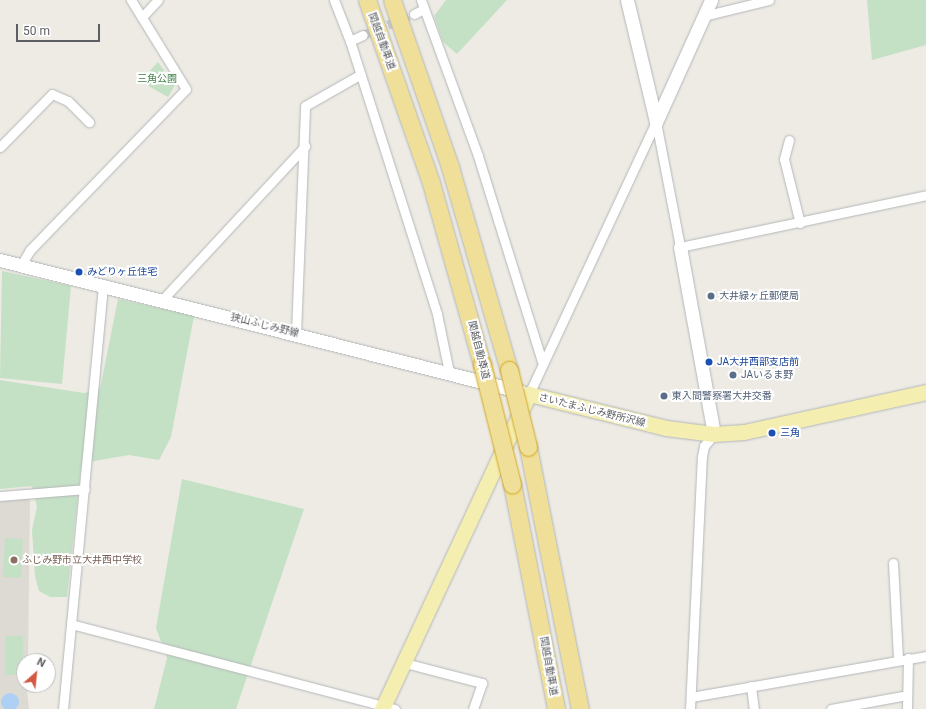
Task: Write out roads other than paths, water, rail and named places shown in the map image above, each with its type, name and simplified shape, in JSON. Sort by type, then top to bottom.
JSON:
[{"type":"highway","name":"関越自動車道","points":[[367,0],[431,184],[482,364],[512,484],[556,709]]},
{"type":"highway","points":[[392,0],[450,167],[509,370],[528,447],[580,709]]},
{"type":"main road","points":[[627,0],[656,122]]},
{"type":"main road","points":[[656,122],[711,0]]},
{"type":"main road","points":[[680,247],[714,434]]},
{"type":"main road","name":"狭山ふじみ野線","points":[[0,260],[163,299],[529,394]]},
{"type":"main road","name":"さいたまふじみ野所沢線","points":[[387,708],[405,663],[529,394],[666,428],[714,434],[744,432],[926,392]]},
{"type":"street","points":[[21,265],[30,250],[186,89],[131,0]]},
{"type":"street","points":[[142,17],[158,0]]},
{"type":"street","points":[[334,0],[361,74],[437,314],[449,372]]},
{"type":"street","points":[[421,0],[478,156],[542,361]]},
{"type":"street","points":[[703,16],[769,0]]},
{"type":"street","points":[[414,14],[424,9]]},
{"type":"street","points":[[350,41],[363,35]]},
{"type":"street","points":[[296,333],[305,106],[361,74]]},
{"type":"street","points":[[0,147],[52,94],[68,101],[89,122]]},
{"type":"street","points":[[656,122],[680,247],[800,223],[926,195]]},
{"type":"street","points":[[529,394],[542,361],[656,122]]},
{"type":"street","points":[[789,140],[784,159],[800,223]]},
{"type":"street","points":[[163,299],[304,146]]},
{"type":"street","points":[[62,709],[85,489],[103,284]]},
{"type":"street","points":[[690,709],[702,457],[704,446],[714,434]]},
{"type":"street","points":[[0,496],[85,489]]},
{"type":"street","points":[[893,563],[907,695],[907,709]]},
{"type":"street","points":[[71,624],[387,708]]},
{"type":"street","points":[[691,697],[926,656]]},
{"type":"street","points":[[405,663],[482,683],[473,709]]},
{"type":"street","points":[[750,686],[754,709]]},
{"type":"street","points":[[831,709],[907,695]]},
{"type":"water","points":[[6,693],[14,693],[19,698],[17,709],[14,711],[6,711],[1,706],[1,698]]},
{"type":"tunnel","points":[[363,35],[414,14]]},
{"type":"place","name":"みどりヶ丘住宅","points":[[79,272]]},
{"type":"place","name":"大井緑ヶ丘郵便局","points":[[711,296]]},
{"type":"place","name":"JA大井西部支店前","points":[[709,362]]},
{"type":"place","name":"JAいるま野","points":[[733,375]]},
{"type":"place","name":"東入間警察署大井交番","points":[[664,396]]},
{"type":"place","name":"三角","points":[[772,433]]},
{"type":"place","name":"ふじみ野市立大井西中学校","points":[[14,560]]},
{"type":"park label","name":"三角公園","points":[[157,79]]}]
